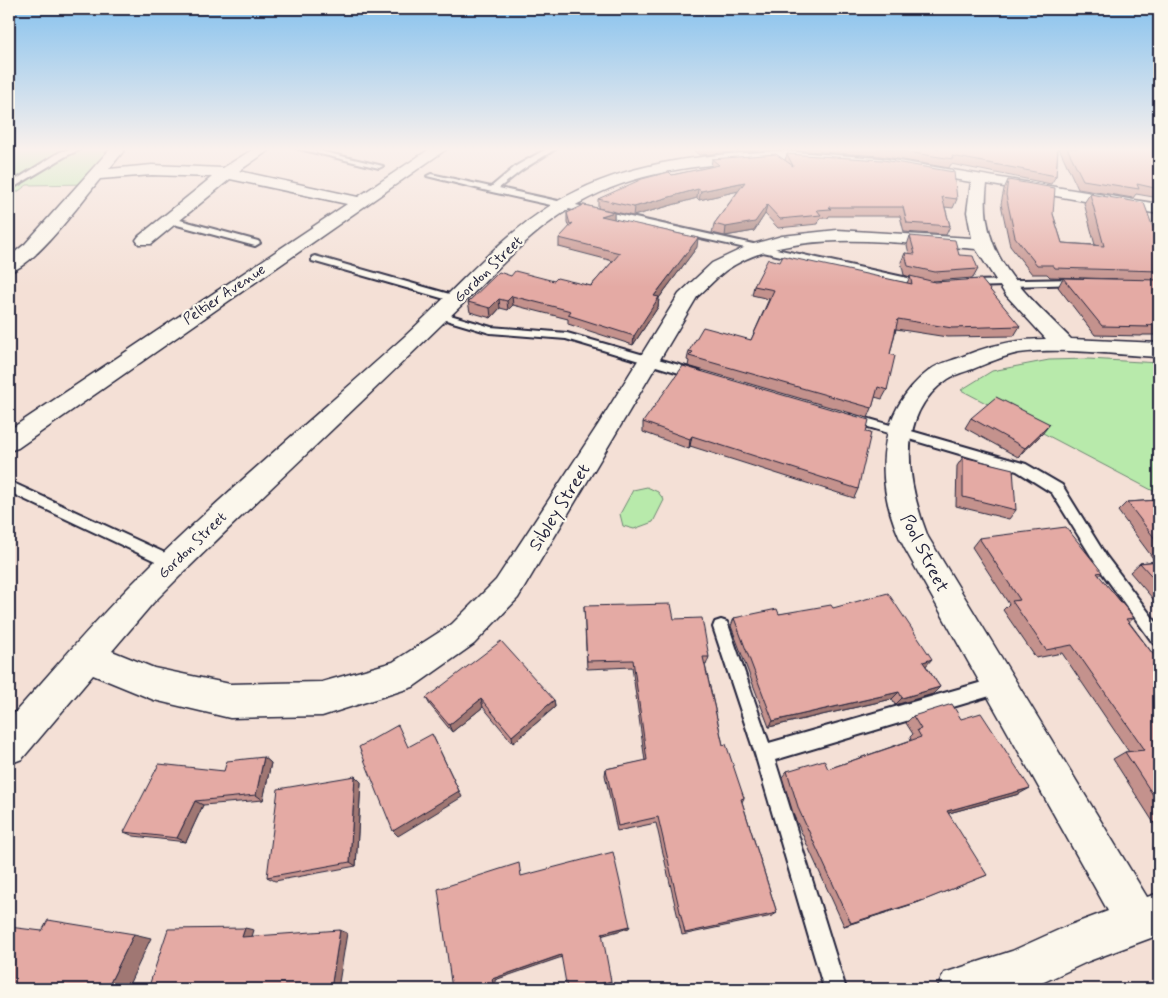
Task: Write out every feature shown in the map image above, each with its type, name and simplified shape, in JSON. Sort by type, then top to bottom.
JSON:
[{"type":"street","points":[[9,266],[32,248],[80,195]]},
{"type":"street","points":[[145,240],[200,195]]},
{"type":"street","points":[[302,195],[354,206]]},
{"type":"street","name":"Peltier Avenue","points":[[9,442],[371,195]]},
{"type":"street","name":"Gordon Street","points":[[9,746],[173,563],[440,315],[515,242],[563,205],[583,195]]},
{"type":"street","points":[[978,195],[976,214],[982,244],[1007,281],[1065,346]]},
{"type":"street","name":"Gordon Street","points":[[1064,195],[1158,213]]},
{"type":"street","name":"Sibley Street","points":[[87,657],[154,684],[230,700],[322,699],[401,676],[463,634],[507,589],[689,294],[719,267],[757,249],[788,240],[837,235],[982,244]]},
{"type":"street","name":"Pool Street","points":[[1148,918],[1000,685],[915,541],[904,514],[897,488],[895,462],[903,416],[911,401],[938,375],[993,354],[1017,348],[1065,346],[1159,350]]},
{"type":"street","points":[[960,989],[1017,972],[1080,942],[1148,918]]},
{"type":"lane","points":[[514,195],[757,249],[931,286],[940,286]]},
{"type":"lane","points":[[169,220],[255,243]]},
{"type":"lane","points":[[315,259],[456,299]]},
{"type":"lane","points":[[960,284],[1007,281],[1090,282]]},
{"type":"lane","points":[[440,315],[490,330],[567,336],[704,376]]},
{"type":"lane","points":[[844,416],[1021,467],[1057,489],[1101,560],[1159,638]]},
{"type":"lane","points":[[9,486],[173,563]]},
{"type":"lane","points":[[721,627],[764,754],[835,989]]},
{"type":"lane","points":[[764,754],[1000,685]]},
{"type":"green space","points":[[1088,359],[1159,363],[1159,494],[961,390],[992,371],[1049,360]]},
{"type":"green space","points":[[647,487],[658,492],[664,500],[653,522],[634,529],[623,526],[620,514],[633,490]]},
{"type":"building","points":[[608,195],[678,195],[634,207],[598,199]]},
{"type":"building","points":[[736,195],[957,195],[957,199],[942,197],[950,226],[907,223],[903,207],[829,207],[831,209],[817,210],[821,215],[780,219],[767,205],[755,222],[726,227],[714,224]]},
{"type":"building","points":[[1006,195],[1054,195],[1053,214],[1062,243],[1104,246],[1090,195],[1144,203],[1159,244],[1159,271],[1055,268],[1053,265],[1037,265],[1015,237]]},
{"type":"building","points":[[584,205],[614,212],[601,216],[698,238],[654,296],[659,297],[634,336],[568,315],[571,311],[512,296],[507,301],[499,299],[490,308],[468,302],[499,272],[511,276],[515,271],[554,281],[557,278],[591,286],[620,253],[559,238],[573,223],[570,224],[567,213]]},
{"type":"building","points":[[910,236],[955,240],[959,255],[973,256],[978,269],[935,272],[908,266],[905,253],[915,254]]},
{"type":"building","points":[[783,256],[912,284],[910,276],[935,282],[981,279],[1020,326],[952,328],[898,319],[890,354],[895,356],[887,390],[878,387],[872,408],[689,356],[693,352],[689,351],[703,327],[751,340],[774,290],[754,286],[768,259],[780,262]]},
{"type":"building","points":[[1063,278],[1159,280],[1159,326],[1102,326]]},
{"type":"building","points":[[683,366],[869,420],[866,432],[871,433],[858,489],[692,436],[690,439],[643,422]]},
{"type":"building","points":[[996,397],[1050,424],[1025,448],[971,418]]},
{"type":"building","points":[[963,457],[1013,469],[1016,510],[963,497]]},
{"type":"building","points":[[1159,500],[1159,544],[1127,502]]},
{"type":"building","points":[[1066,527],[1102,572],[1097,573],[1134,618],[1126,619],[1159,662],[1159,804],[1125,752],[1145,750],[1072,645],[1046,650],[1012,601],[1020,600],[979,538]]},
{"type":"building","points":[[1159,561],[1159,584],[1140,563]]},
{"type":"building","points":[[888,593],[932,659],[923,662],[940,687],[902,698],[899,692],[773,721],[734,618],[777,609],[779,614],[831,605],[833,608]]},
{"type":"building","points":[[671,604],[674,619],[702,618],[709,657],[703,657],[723,745],[726,744],[744,798],[741,799],[777,913],[685,933],[658,817],[618,826],[606,769],[647,760],[633,660],[587,661],[584,606]]},
{"type":"building","points":[[501,641],[554,700],[512,736],[481,699],[449,725],[426,698]]},
{"type":"building","points":[[952,704],[961,719],[981,713],[1030,788],[947,811],[987,875],[927,899],[851,923],[799,810],[787,771],[824,760],[828,769],[921,737],[917,730],[921,729],[913,716]]},
{"type":"building","points":[[398,725],[408,747],[432,734],[459,791],[393,831],[359,747]]},
{"type":"building","points":[[264,757],[256,795],[195,801],[177,838],[124,832],[159,764],[224,771],[227,761]]},
{"type":"building","points":[[355,776],[350,862],[267,877],[278,789]]},
{"type":"building","points":[[613,852],[630,926],[602,933],[611,981],[580,989],[567,989],[561,955],[492,979],[494,989],[452,989],[438,889],[519,863],[521,876]]},
{"type":"building","points":[[48,920],[134,934],[107,989],[9,989],[9,927],[42,931]]},
{"type":"building","points":[[245,928],[242,937],[340,930],[331,989],[148,989],[168,929]]}]
